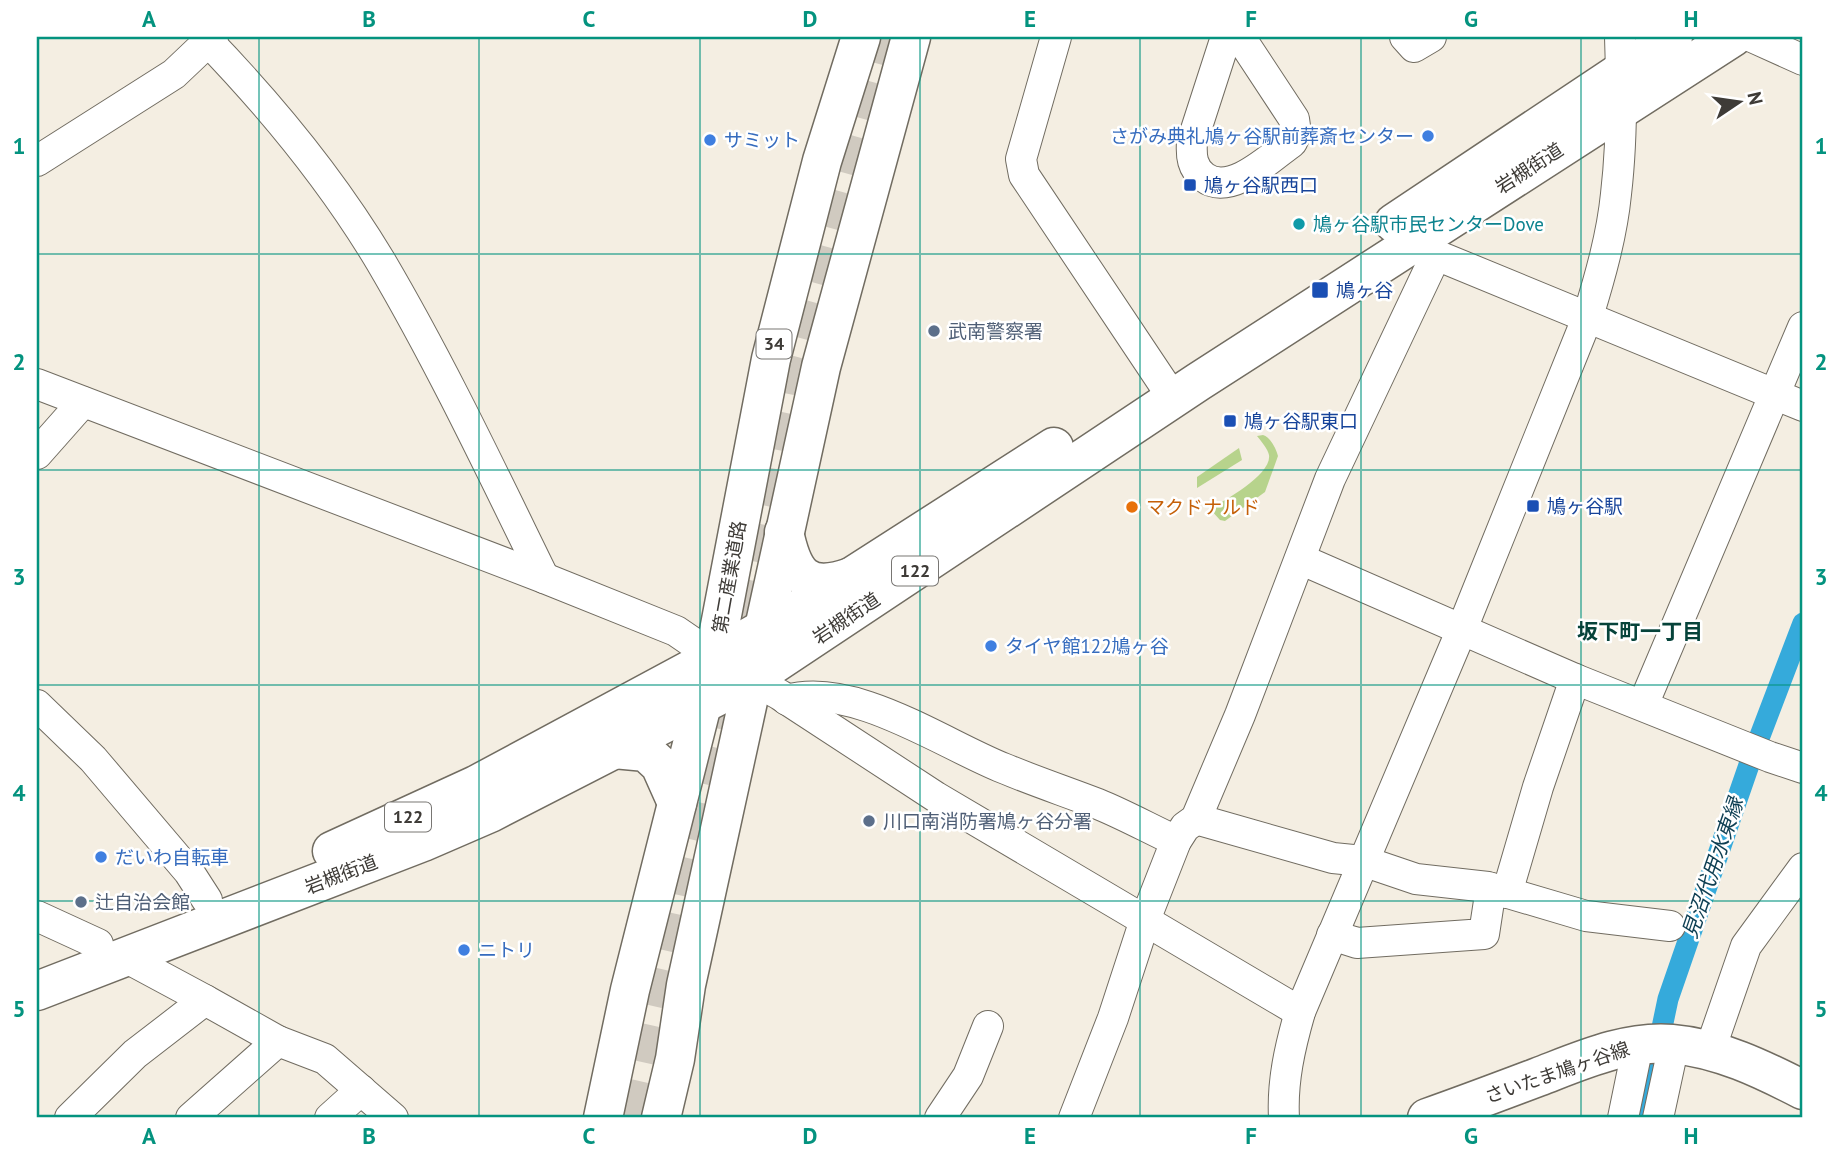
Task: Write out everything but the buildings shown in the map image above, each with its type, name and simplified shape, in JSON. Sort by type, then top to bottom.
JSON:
[{"type":"main road","name":"第二産業道路","points":[[604,1111],[630,990],[714,657],[771,359],[822,161],[860,37]]},
{"type":"main road","points":[[665,1103],[675,1059],[686,985],[821,368],[911,37]]},
{"type":"main road","name":"岩槻街道","points":[[37,967],[111,951],[423,842],[490,813],[753,678],[1166,389],[1621,54],[1673,37]]},
{"type":"main road","name":"岩槻街道","points":[[37,991],[207,900],[346,845],[476,785],[763,630],[1166,389],[1430,245],[1620,110],[1733,37]]},
{"type":"main road","points":[[784,532],[791,562],[798,573],[811,581],[826,584],[851,577]]},
{"type":"main road","points":[[614,750],[646,752],[664,771],[677,803]]},
{"type":"main road","points":[[630,990],[641,1019],[646,1026],[654,1028],[672,1021],[686,985]]},
{"type":"main road","points":[[1668,1045],[1736,1058],[1803,1090]]},
{"type":"main road","name":"さいたま鳩ヶ谷線","points":[[1427,1118],[1610,1052],[1668,1045]]},
{"type":"main road","points":[[604,1111],[623,1069],[639,1059],[660,1065],[667,1074],[665,1103]]},
{"type":"street","points":[[1056,37],[1028,132],[1021,167],[1166,389]]},
{"type":"street","points":[[1226,37],[1192,142],[1191,153],[1193,164],[1202,175],[1213,183],[1225,184],[1237,181],[1292,142],[1296,133],[1294,119],[1240,37]]},
{"type":"street","points":[[1405,37],[1414,47],[1431,37]]},
{"type":"street","points":[[1752,37],[1803,60]]},
{"type":"street","points":[[37,161],[174,75],[209,38],[267,103],[326,180],[380,261],[459,406],[544,578]]},
{"type":"street","points":[[1284,1118],[1283,1092],[1300,1012],[1462,629],[1588,316],[1598,283],[1616,195],[1621,54]]},
{"type":"street","points":[[1074,1118],[1114,1018],[1145,920],[1176,841],[1185,827],[1196,819],[1330,479],[1430,245],[1588,316],[1803,406]]},
{"type":"street","points":[[1643,705],[1803,327]]},
{"type":"street","points":[[37,384],[676,631],[936,797],[1300,1012]]},
{"type":"street","points":[[37,454],[83,402]]},
{"type":"street","points":[[1300,559],[1575,679],[1803,768]]},
{"type":"street","points":[[1332,934],[1357,943],[1484,934],[1575,679]]},
{"type":"street","points":[[787,700],[813,695],[864,706],[929,733],[1001,768],[1100,805],[1176,841]]},
{"type":"street","points":[[37,706],[93,759],[188,872],[207,900]]},
{"type":"street","points":[[1196,819],[1333,858],[1363,862],[1416,879],[1499,891],[1587,916],[1670,926]]},
{"type":"street","points":[[1623,1118],[1668,1045],[1803,868]]},
{"type":"street","points":[[37,916],[111,951],[278,1041],[325,1059],[393,1118]]},
{"type":"street","points":[[70,1118],[135,1054],[205,1000]]},
{"type":"street","points":[[940,1118],[968,1076],[988,1026]]},
{"type":"street","points":[[191,1118],[278,1041]]},
{"type":"street","points":[[1658,1118],[1668,1045]]},
{"type":"street","points":[[330,1118],[361,1090]]},
{"type":"green space","points":[[1263,435],[1272,443],[1278,456],[1265,492],[1225,521],[1220,520],[1210,509],[1256,479],[1268,463],[1269,455],[1257,436]]},
{"type":"green space","points":[[1239,448],[1242,460],[1197,488],[1197,477]]},
{"type":"waterway","name":"見沼代用水東縁","points":[[1643,1118],[1668,999],[1750,762],[1803,623]]},
{"type":"tunnel","points":[[631,1118],[737,650],[797,364],[888,37]]},
{"type":"place","name":"さがみ典礼鳩ヶ谷駅前葬斎センター","points":[[1428,136]]},
{"type":"place","name":"サミット","points":[[710,140]]},
{"type":"place","name":"鳩ヶ谷駅西口","points":[[1190,185]]},
{"type":"place","name":"鳩ヶ谷駅市民センターDove","points":[[1299,224]]},
{"type":"place","name":"鳩ヶ谷","points":[[1320,290]]},
{"type":"place","name":"武南警察署","points":[[934,331]]},
{"type":"place","name":"鳩ヶ谷駅東口","points":[[1230,421]]},
{"type":"place","name":"鳩ヶ谷駅","points":[[1533,506]]},
{"type":"place","name":"マクドナルド","points":[[1132,507]]},
{"type":"place","name":"タイヤ館122鳩ヶ谷","points":[[991,646]]},
{"type":"place","name":"川口南消防署鳩ヶ谷分署","points":[[869,821]]},
{"type":"place","name":"だいわ自転車","points":[[101,857]]},
{"type":"place","name":"辻自治会館","points":[[81,902]]},
{"type":"place","name":"ニトリ","points":[[464,950]]},
{"type":"district","name":"坂下町一丁目","points":[[1640,632]]}]
